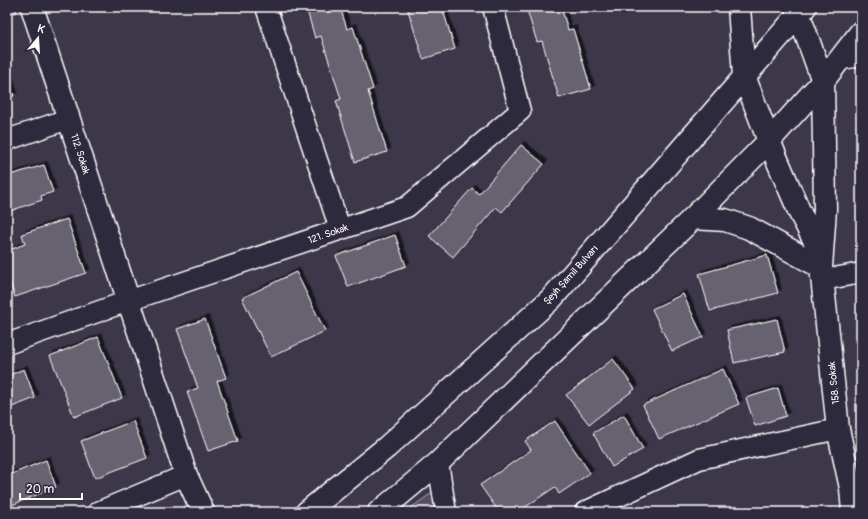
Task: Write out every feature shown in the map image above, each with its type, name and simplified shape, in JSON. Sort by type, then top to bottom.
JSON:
[{"type":"main road","name":"112. Sokak","points":[[32,7],[186,475],[203,512]]},
{"type":"main road","name":"158. Sokak","points":[[739,7],[744,76],[769,141],[822,267]]},
{"type":"main road","name":"158. Sokak","points":[[800,10],[823,81],[825,209],[822,267],[838,428],[856,488],[853,512]]},
{"type":"main road","name":"Şeyh Şamil Bulvarı","points":[[307,512],[387,448],[551,299],[800,10]]},
{"type":"main road","points":[[379,512],[438,463],[693,218],[769,141],[823,81],[851,58],[861,32]]},
{"type":"main road","points":[[693,218],[725,220],[749,228],[822,267]]},
{"type":"street","points":[[266,7],[340,229]]},
{"type":"street","name":"121. Sokak","points":[[7,344],[128,301],[407,207],[520,111],[493,7]]},
{"type":"street","points":[[7,140],[68,118]]},
{"type":"street","points":[[822,267],[861,273]]},
{"type":"street","points":[[585,512],[615,505],[699,459],[838,428]]},
{"type":"street","points":[[438,463],[446,512]]},
{"type":"street","points":[[98,512],[186,475]]},
{"type":"shaded area","points":[[436,490],[437,512],[405,512]]},
{"type":"building","points":[[7,7],[16,7],[17,12],[7,15]]},
{"type":"building","points":[[306,7],[340,7],[347,29],[353,27],[373,89],[368,91],[387,152],[355,162],[336,101],[341,99],[321,36],[315,38]]},
{"type":"building","points":[[407,7],[442,7],[455,49],[423,59]]},
{"type":"building","points":[[526,7],[561,7],[568,30],[573,29],[591,89],[559,98],[542,41],[537,42]]},
{"type":"building","points":[[7,75],[14,96],[7,98]]},
{"type":"building","points":[[521,145],[544,164],[502,212],[496,207],[453,257],[429,236],[472,188],[479,194]]},
{"type":"building","points":[[44,165],[53,192],[41,196],[42,200],[7,212],[7,176]]},
{"type":"building","points":[[67,219],[86,273],[15,297],[7,274],[7,251],[25,244],[22,234]]},
{"type":"building","points":[[395,235],[406,266],[348,287],[336,256]]},
{"type":"building","points":[[767,255],[778,293],[710,311],[699,274]]},
{"type":"building","points":[[296,272],[325,331],[271,357],[242,298]]},
{"type":"building","points":[[683,294],[703,337],[672,351],[652,309]]},
{"type":"building","points":[[205,319],[226,378],[217,381],[238,441],[208,451],[187,392],[198,388],[177,329]]},
{"type":"building","points":[[777,319],[785,352],[734,363],[727,330]]},
{"type":"building","points":[[98,337],[122,398],[74,417],[50,356]]},
{"type":"building","points":[[613,359],[635,389],[589,424],[566,395]]},
{"type":"building","points":[[24,369],[35,398],[7,409],[7,376]]},
{"type":"building","points":[[723,369],[739,404],[659,439],[643,405]]},
{"type":"building","points":[[778,388],[786,416],[755,426],[746,398]]},
{"type":"building","points":[[624,415],[643,449],[612,467],[593,433]]},
{"type":"building","points":[[133,421],[147,458],[95,478],[81,441]]},
{"type":"building","points":[[555,421],[590,473],[559,494],[555,487],[518,512],[499,512],[480,485],[531,450],[525,441]]},
{"type":"building","points":[[46,460],[56,487],[7,507],[7,476]]}]
